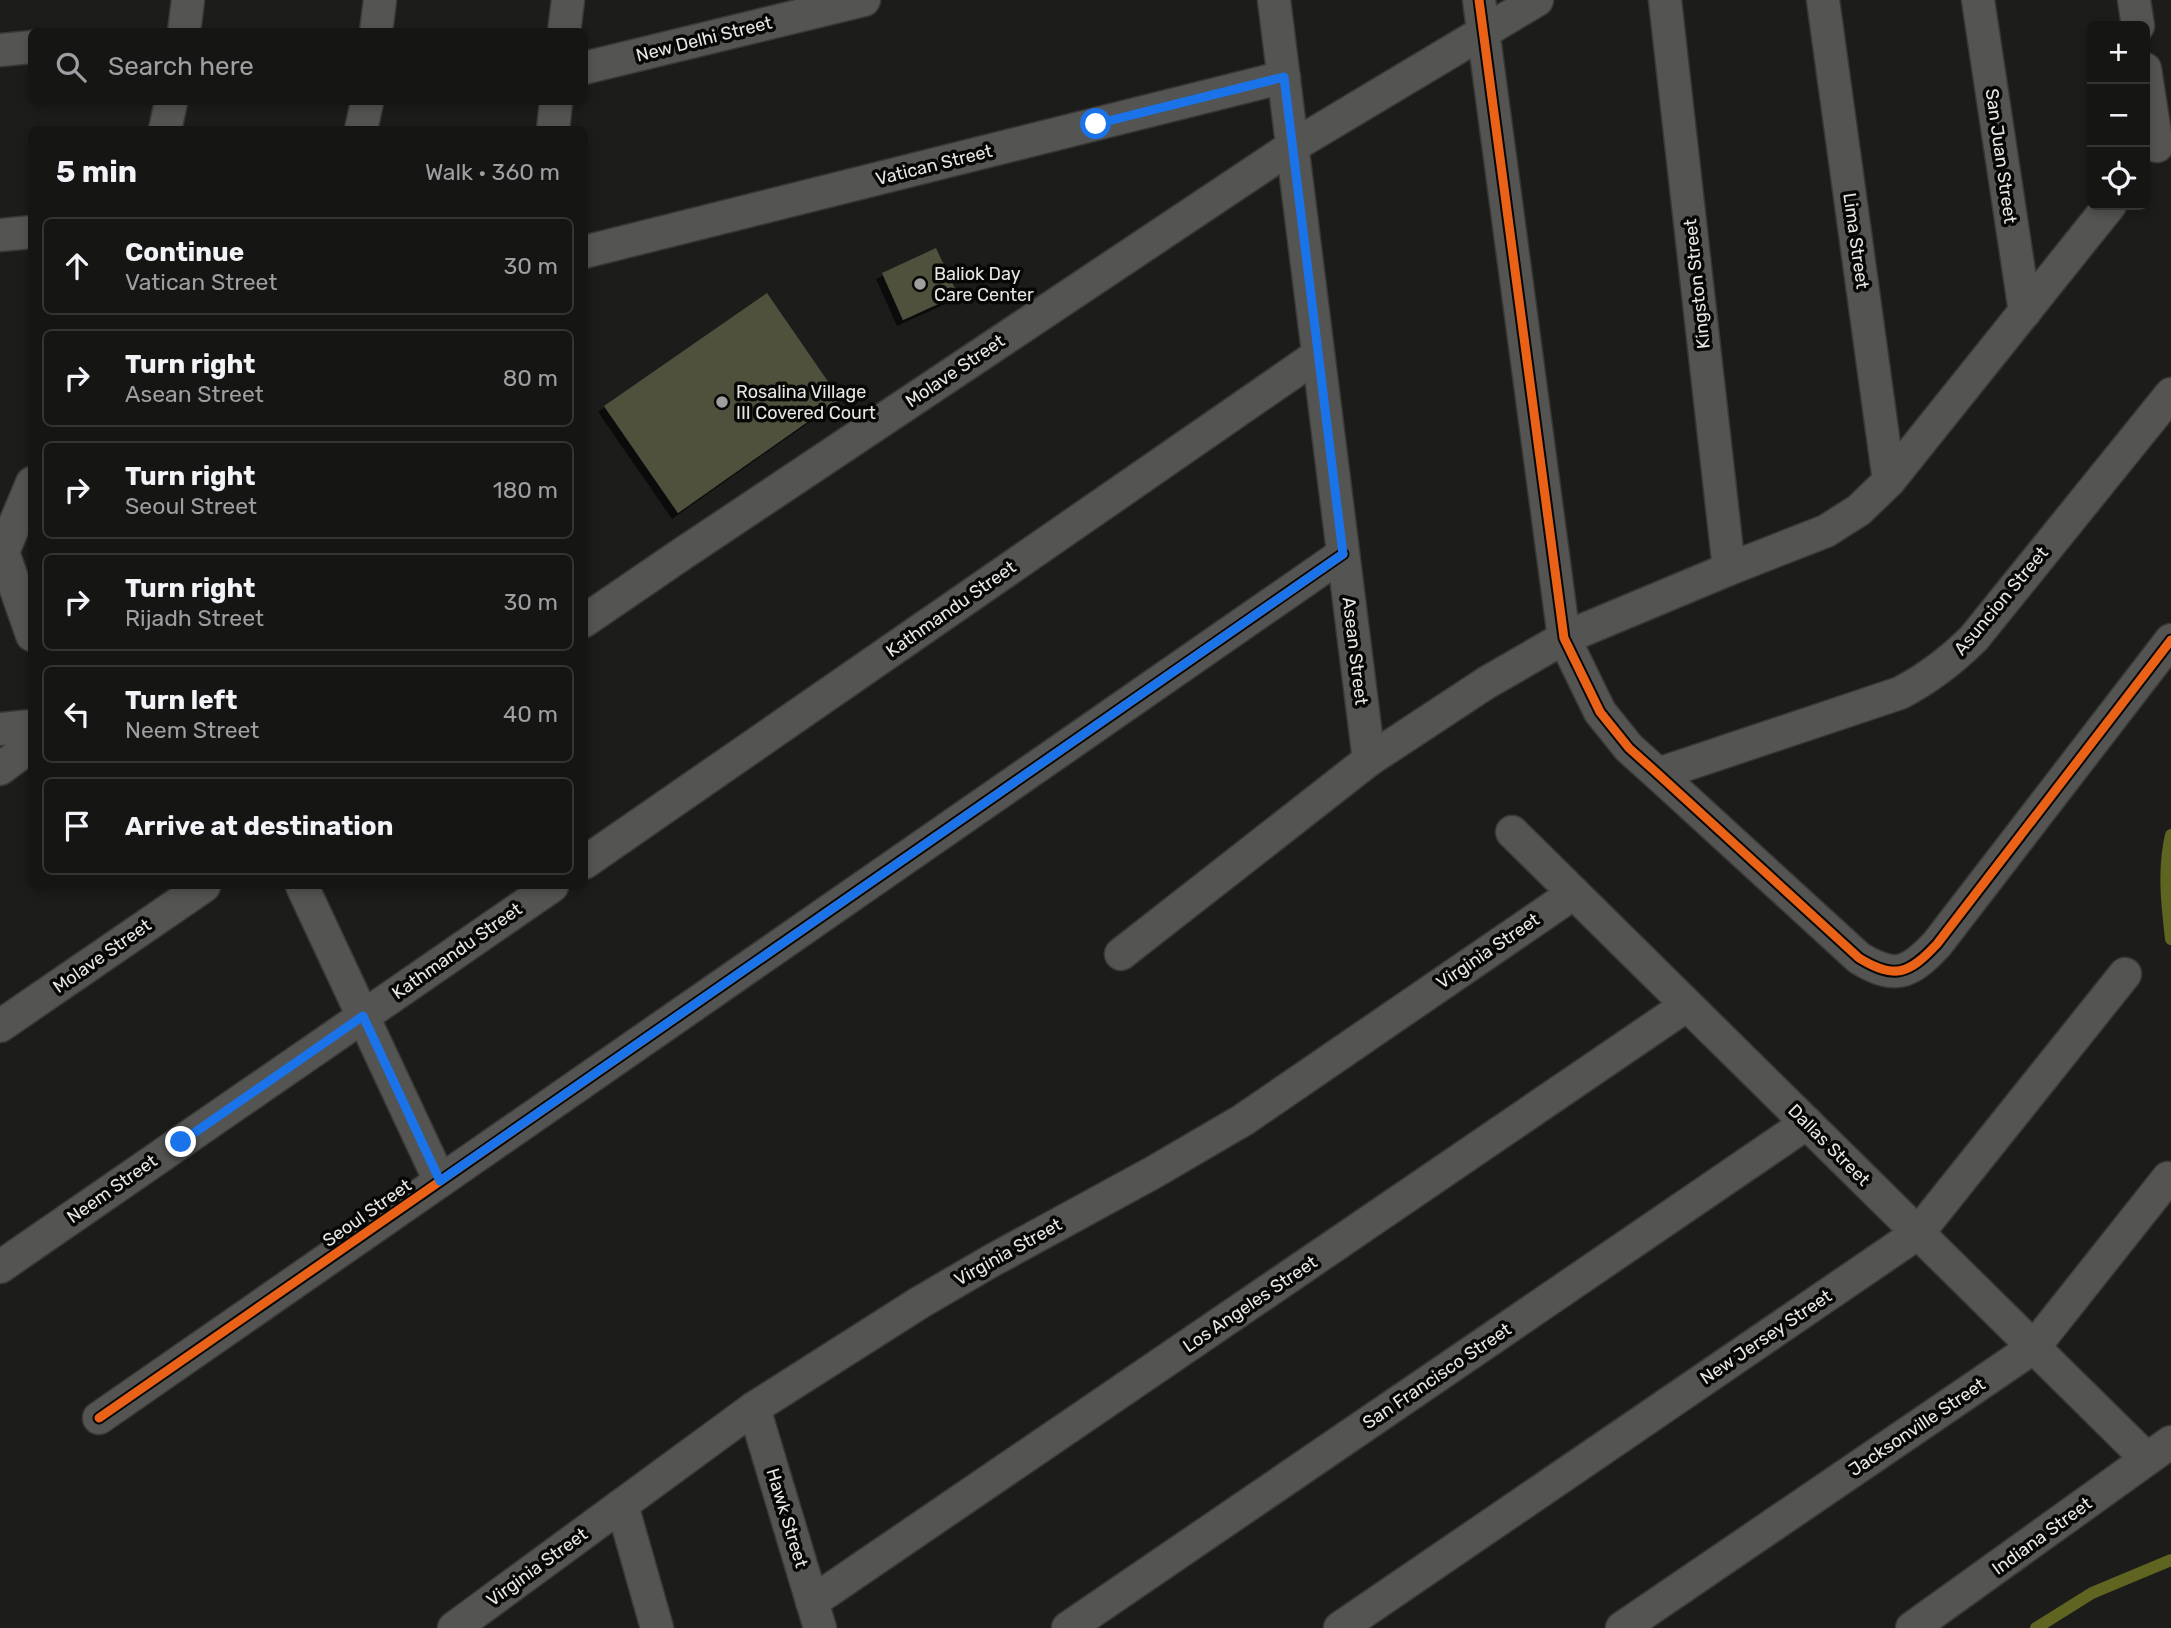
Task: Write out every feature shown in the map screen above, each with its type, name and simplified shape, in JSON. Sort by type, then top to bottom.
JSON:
[{"type":"street","points":[[376,28],[380,0]]},
{"type":"street","points":[[564,28],[568,0]]},
{"type":"street","name":"New Delhi Street","points":[[588,67],[864,0]]},
{"type":"street","name":"Asean Street","points":[[1275,0],[1369,760]]},
{"type":"street","points":[[1479,0],[1564,638],[1600,712],[1629,748],[1657,774],[1859,958],[1886,972],[1903,970],[1921,960],[1937,944],[2171,640]]},
{"type":"street","name":"Molave Street","points":[[588,618],[1293,146],[1537,0]]},
{"type":"street","name":"Kingston Street","points":[[1665,0],[1728,569]]},
{"type":"street","name":"Lima Street","points":[[1823,0],[1889,481]]},
{"type":"street","name":"San Juan Street","points":[[1978,0],[2025,312]]},
{"type":"street","points":[[2134,0],[2137,21]]},
{"type":"street","points":[[0,50],[28,47]]},
{"type":"street","name":"Vatican Street","points":[[588,251],[1284,77]]},
{"type":"street","points":[[2147,84],[2158,155]]},
{"type":"street","points":[[166,126],[170,105]]},
{"type":"street","points":[[362,126],[366,105]]},
{"type":"street","points":[[553,126],[556,105]]},
{"type":"street","points":[[1121,954],[1369,760],[1486,683],[1564,638],[1826,531],[1859,510],[1889,481],[2106,210]]},
{"type":"street","points":[[0,235],[28,232]]},
{"type":"street","name":"Kathmandu Street","points":[[588,860],[1318,355]]},
{"type":"street","name":"Asuncion Street","points":[[1657,774],[1900,693],[1933,675],[1974,638],[2171,394]]},
{"type":"street","points":[[28,492],[1,552],[28,624]]},
{"type":"street","name":"Seoul Street","points":[[99,1418],[1343,554]]},
{"type":"street","points":[[0,729],[28,726]]},
{"type":"street","points":[[0,769],[28,748]]},
{"type":"street","name":"Dallas Street","points":[[1511,832],[2034,1347],[2159,1450]]},
{"type":"street","name":"Molave Street","points":[[0,1026],[200,889]]},
{"type":"street","points":[[303,889],[440,1181]]},
{"type":"street","name":"Kathmandu Street","points":[[363,1016],[548,889]]},
{"type":"street","name":"Virginia Street","points":[[471,1622],[622,1505],[754,1408],[919,1303],[1243,1120],[1574,893]]},
{"type":"street","name":"New Jersey Street","points":[[1340,1628],[1918,1233],[2125,974]]},
{"type":"street","name":"Los Angeles Street","points":[[816,1615],[1687,1005]]},
{"type":"street","name":"Neem Street","points":[[0,1267],[363,1016]]},
{"type":"street","name":"San Francisco Street","points":[[1068,1628],[1807,1123]]},
{"type":"street","name":"Jacksonville Street","points":[[1622,1628],[2034,1347],[2168,1178]]},
{"type":"street","name":"Hawk Street","points":[[754,1408],[816,1615]]},
{"type":"street","name":"Indiana Street","points":[[1912,1628],[2038,1540],[2159,1450]]},
{"type":"street","points":[[622,1505],[657,1628]]},
{"type":"building","name":"Baliok Day Care Center","points":[[936,248],[958,295],[903,320],[882,273]]},
{"type":"building","name":"Rosalina Village III Covered Court","points":[[767,293],[840,399],[678,513],[604,406]]},
{"type":"waterway","points":[[2171,835],[2166,874],[2171,939]]},
{"type":"waterway","points":[[2036,1628],[2092,1593],[2171,1560]]},
{"type":"cycle path","points":[[1479,0],[1564,638],[1600,712],[1629,748],[1859,958],[1882,969],[1901,970],[1918,962],[1937,944],[2171,640]]},
{"type":"cycle path","points":[[99,1418],[1343,554]]},
{"type":"place","name":"Baliok Day Care Center","points":[[920,284]]},
{"type":"place","name":"Rosalina Village III Covered Court","points":[[722,402]]},
{"type":"route","points":[[181,1142],[363,1016],[440,1181],[1343,554],[1284,77],[1096,124]]}]
